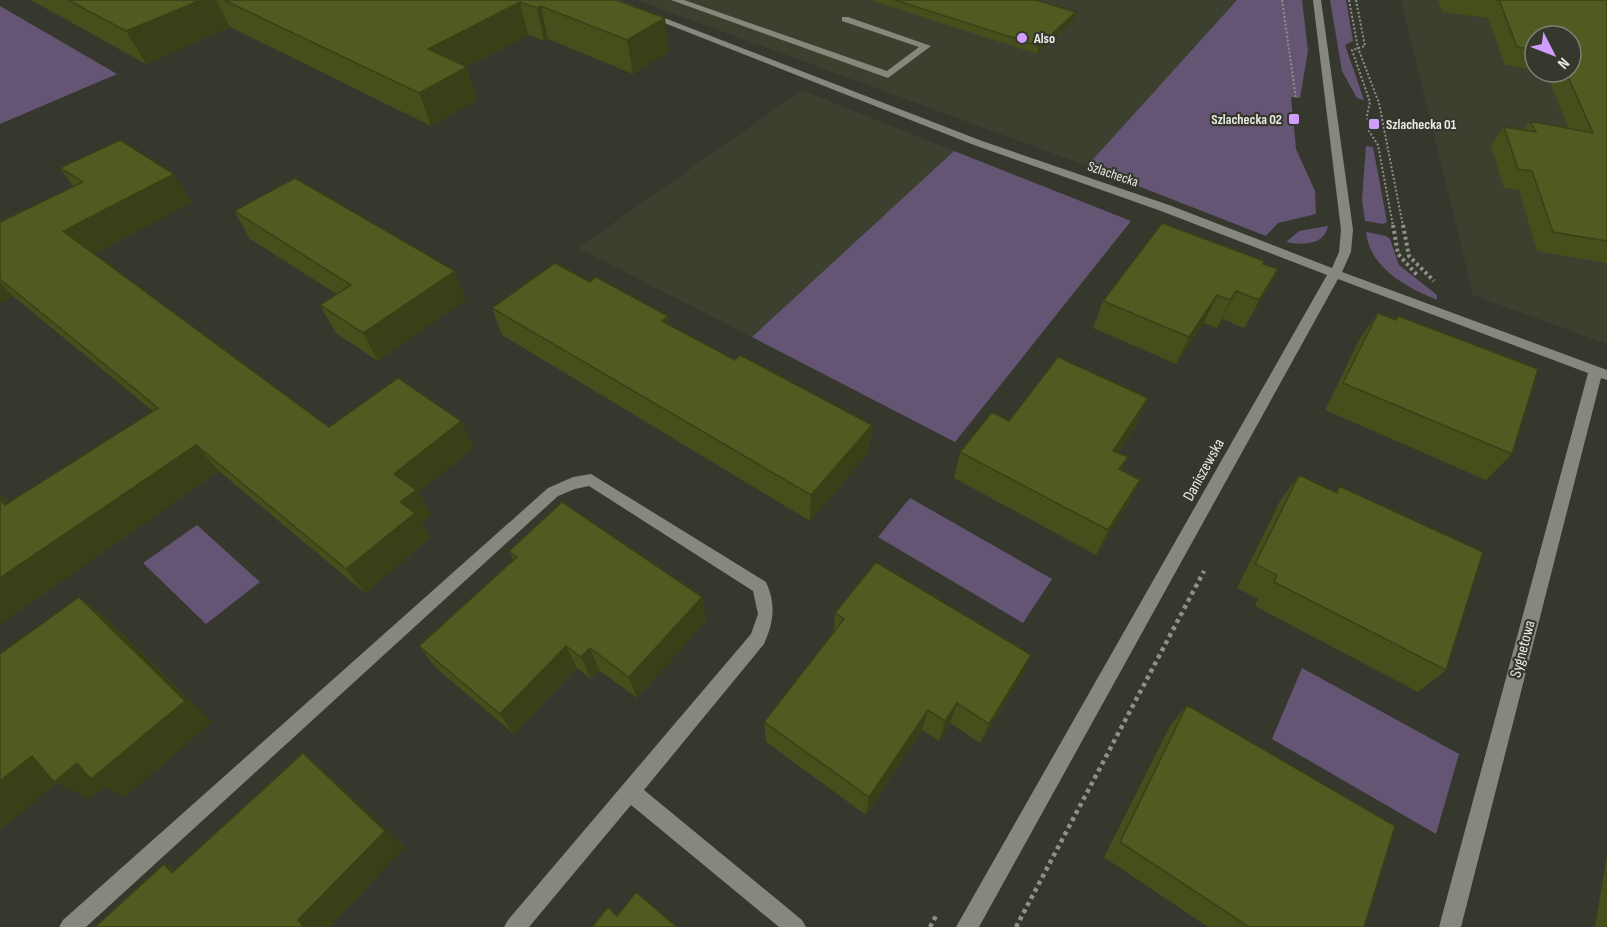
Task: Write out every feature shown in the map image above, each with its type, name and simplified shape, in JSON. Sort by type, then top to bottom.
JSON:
[{"type":"street","name":"Szlachecka","points":[[610,0],[978,142],[1165,208],[1602,373]]},
{"type":"street","points":[[675,0],[888,75],[926,46],[844,19]]},
{"type":"street","name":"Daniszewska","points":[[967,927],[1345,252],[1347,230],[1317,0]]},
{"type":"street","name":"Sygnetowa","points":[[1450,927],[1602,373]]},
{"type":"street","points":[[70,927],[553,492],[573,483],[591,480],[760,587],[766,614],[758,638],[515,927]]},
{"type":"street","points":[[630,792],[795,927]]},
{"type":"path","points":[[1282,0],[1296,99]]},
{"type":"path","points":[[1349,0],[1358,48],[1379,103],[1409,256],[1420,270],[1438,284]]},
{"type":"path","points":[[1356,0],[1365,46],[1352,50],[1370,102],[1366,115],[1369,131],[1378,145],[1398,254],[1410,268],[1436,288]]},
{"type":"path","points":[[1016,927],[1206,567]]},
{"type":"shaded area","points":[[637,0],[1237,0],[1087,166]]},
{"type":"shaded area","points":[[1237,0],[1302,0],[1308,51],[1300,98],[1291,97],[1296,149],[1315,191],[1316,214],[1278,223],[1266,236],[1087,166]]},
{"type":"shaded area","points":[[1330,0],[1346,0],[1353,41],[1345,45],[1364,100],[1357,98],[1342,71]]},
{"type":"shaded area","points":[[1401,0],[1607,0],[1607,344],[1473,295]]},
{"type":"shaded area","points":[[0,6],[117,74],[0,124]]},
{"type":"shaded area","points":[[802,90],[954,151],[752,337],[578,248]]},
{"type":"shaded area","points":[[1366,146],[1373,147],[1387,222],[1383,224],[1365,221],[1362,200]]},
{"type":"shaded area","points":[[954,151],[1131,221],[955,442],[752,337]]},
{"type":"shaded area","points":[[1328,226],[1326,233],[1312,243],[1286,242],[1299,231]]},
{"type":"shaded area","points":[[1366,232],[1390,239],[1399,265],[1437,295],[1437,300],[1402,283],[1382,266],[1369,245]]},
{"type":"shaded area","points":[[910,498],[1052,579],[1023,623],[878,537]]},
{"type":"shaded area","points":[[197,525],[260,582],[206,624],[143,563]]},
{"type":"shaded area","points":[[1302,668],[1459,754],[1436,834],[1272,739]]},
{"type":"building","points":[[68,0],[201,0],[126,31]]},
{"type":"building","points":[[224,0],[616,0],[665,18],[627,40],[541,6],[537,8],[520,2],[428,49],[467,67],[419,93]]},
{"type":"building","name":"Also","points":[[895,0],[1036,0],[1076,12],[1039,46]]},
{"type":"building","points":[[1499,0],[1607,0],[1607,241],[1553,232],[1532,171],[1518,169],[1504,127],[1536,132],[1530,121],[1593,133],[1571,84],[1583,84],[1583,24],[1523,24],[1523,48],[1517,47]]},
{"type":"building","points":[[120,140],[174,174],[63,231],[329,427],[398,378],[461,421],[394,474],[416,490],[400,502],[415,513],[346,569],[196,445],[0,578],[0,500],[5,505],[158,408],[0,279],[0,222],[83,182],[60,168]]},
{"type":"building","points":[[295,178],[455,271],[363,333],[320,305],[351,285],[234,211]]},
{"type":"building","points":[[1162,223],[1264,261],[1263,264],[1278,269],[1259,300],[1236,291],[1230,300],[1217,295],[1189,337],[1103,301]]},
{"type":"building","points":[[555,263],[590,282],[596,277],[668,316],[662,321],[735,360],[740,355],[872,425],[811,495],[492,308]]},
{"type":"building","points":[[1378,313],[1396,320],[1398,316],[1538,369],[1512,454],[1343,383]]},
{"type":"building","points":[[1058,357],[1148,398],[1113,451],[1128,457],[1119,469],[1140,480],[1108,530],[960,452],[992,412],[1009,421]]},
{"type":"building","points":[[1299,475],[1337,493],[1339,486],[1483,552],[1446,670],[1274,582],[1277,575],[1255,564]]},
{"type":"building","points":[[562,502],[702,597],[629,677],[590,648],[581,657],[566,646],[500,714],[419,646],[517,557],[509,551]]},
{"type":"building","points":[[876,562],[1031,655],[989,724],[957,703],[945,721],[928,710],[869,797],[764,722],[844,619],[835,613]]},
{"type":"building","points":[[79,597],[185,701],[91,779],[77,763],[54,782],[32,756],[0,781],[0,654]]},
{"type":"building","points":[[1187,705],[1395,826],[1364,927],[1249,927],[1120,842]]},
{"type":"building","points":[[303,753],[385,831],[298,920],[304,927],[95,927],[164,864],[172,873]]},
{"type":"building","points":[[636,892],[677,927],[592,927],[608,907],[617,916]]},
{"type":"place","name":"Also","points":[[1022,38]]},
{"type":"place","name":"Szlachecka 02","points":[[1294,119]]},
{"type":"place","name":"Szlachecka 01","points":[[1374,124]]}]
